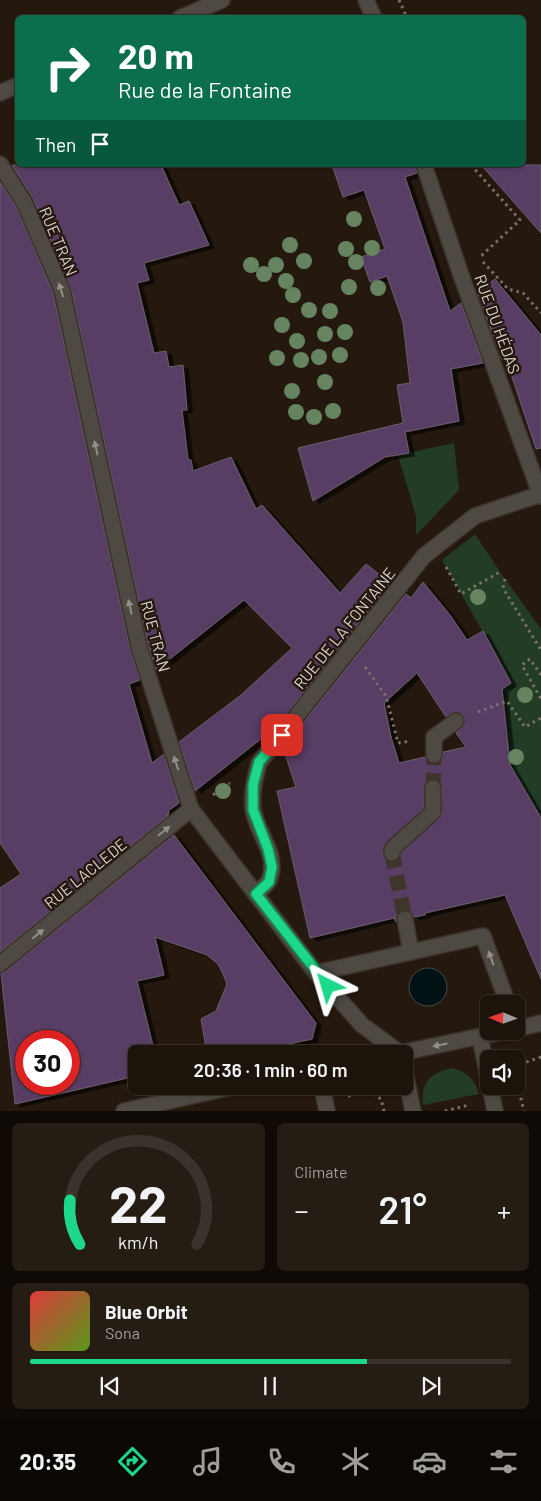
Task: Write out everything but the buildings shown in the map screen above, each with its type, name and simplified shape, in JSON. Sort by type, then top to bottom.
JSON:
[{"type":"street","points":[[187,15],[222,0]]},
{"type":"street","points":[[366,0],[373,15]]},
{"type":"street","points":[[0,93],[15,87]]},
{"type":"street","name":"RUE TRAN","points":[[0,164],[24,202],[62,290],[139,647],[192,809],[316,972],[362,1025],[388,1045]]},
{"type":"street","name":"RUE DU HÉDAS","points":[[425,167],[461,275],[541,494]]},
{"type":"street","name":"RUE DE LA FONTAINE","points":[[256,894],[269,882],[272,867],[268,849],[253,810],[253,785],[259,762],[424,556],[475,516],[541,494]]},
{"type":"street","points":[[434,755],[434,737],[456,721]]},
{"type":"street","points":[[392,853],[392,849],[433,812],[433,788]]},
{"type":"street","name":"RUE LACLEDE","points":[[0,964],[192,809]]},
{"type":"street","points":[[405,920],[411,952]]},
{"type":"street","points":[[316,972],[483,936],[505,995]]},
{"type":"street","points":[[525,1027],[541,1023]]},
{"type":"street","points":[[413,1050],[480,1037]]},
{"type":"street","points":[[124,1111],[196,1095]]},
{"type":"street","points":[[410,1095],[413,1111]]},
{"type":"street","points":[[492,1095],[495,1111]]},
{"type":"path","points":[[399,0],[406,15]]},
{"type":"path","points":[[473,167],[520,220],[480,258],[508,289],[523,293],[541,313]]},
{"type":"path","points":[[461,594],[500,572]]},
{"type":"path","points":[[505,579],[503,588],[541,650]]},
{"type":"path","points":[[349,651],[371,674],[386,696],[398,743],[434,737]]},
{"type":"path","points":[[541,675],[530,659],[522,665],[541,699]]},
{"type":"path","points":[[456,721],[507,700],[525,727],[541,718]]},
{"type":"path","points":[[192,809],[259,762]]},
{"type":"path","points":[[525,1062],[541,1057]]},
{"type":"path","points":[[325,1099],[370,1092],[381,1099],[384,1111]]},
{"type":"path","points":[[520,1095],[524,1111]]},
{"type":"green space","points":[[454,443],[459,490],[416,535],[416,516],[398,455]]},
{"type":"green space","points":[[475,534],[541,629],[541,818],[510,765],[505,693],[502,689],[510,684],[510,680],[442,560]]},
{"type":"green space","points":[[451,1068],[469,1076],[479,1094],[423,1105],[425,1084],[428,1080],[437,1073]]},
{"type":"shaded area","points":[[428,968],[442,973],[447,987],[442,1001],[428,1006],[414,1001],[409,987],[414,973]]},
{"type":"tunnel","points":[[433,788],[434,755]]},
{"type":"tunnel","points":[[392,853],[405,919]]},
{"type":"route","points":[[282,735],[259,762],[253,785],[253,810],[268,849],[272,867],[269,882],[256,894],[328,986]]}]
